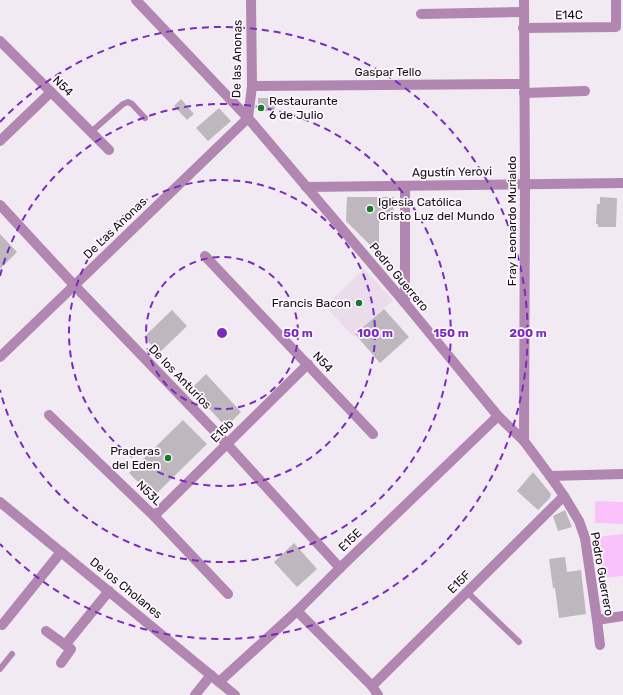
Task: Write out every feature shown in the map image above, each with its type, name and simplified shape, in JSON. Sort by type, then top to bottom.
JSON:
[{"type":"street","name":"Pedro Guerrero","points":[[136,0],[248,118],[405,303],[498,416],[524,441],[550,476],[579,522],[585,538],[600,645]]},
{"type":"street","name":"De las Anonas","points":[[248,118],[252,86],[251,0]]},
{"type":"street","name":"Fray Leonardo Murialdo","points":[[524,0],[524,441]]},
{"type":"street","name":"E14C","points":[[523,28],[616,27],[616,0]]},
{"type":"street","points":[[422,14],[523,12]]},
{"type":"street","name":"N54","points":[[0,41],[109,150]]},
{"type":"street","name":"Gaspar Tello","points":[[252,86],[524,88],[586,91]]},
{"type":"street","points":[[0,141],[50,92]]},
{"type":"street","name":"De Las Anonas","points":[[0,357],[248,118]]},
{"type":"street","name":"Agustín Yerovi","points":[[306,187],[623,183]]},
{"type":"street","points":[[405,186],[405,303]]},
{"type":"street","name":"De los Anturios","points":[[0,205],[74,285],[227,444],[340,568]]},
{"type":"street","name":"N54","points":[[205,256],[373,434]]},
{"type":"street","name":"E15b","points":[[154,516],[308,364]]},
{"type":"street","name":"N53L","points":[[49,415],[154,516],[228,594]]},
{"type":"street","name":"E15E","points":[[195,695],[297,611],[498,416]]},
{"type":"street","points":[[550,476],[623,474]]},
{"type":"street","name":"E15F","points":[[372,686],[564,496]]},
{"type":"street","name":"De los Cholanes","points":[[0,502],[235,695]]},
{"type":"street","points":[[2,625],[61,552]]},
{"type":"street","points":[[65,645],[109,591]]},
{"type":"street","points":[[297,611],[372,686],[378,695]]},
{"type":"street","points":[[597,620],[623,616]]},
{"type":"street","points":[[46,631],[71,649],[61,663]]},
{"type":"lane","points":[[92,132],[123,104],[128,102],[132,104],[145,118]]},
{"type":"lane","points":[[467,592],[519,642]]},
{"type":"lane","points":[[0,669],[12,654]]},
{"type":"shaded area","name":"Francis Bacon","points":[[364,269],[393,300],[355,334],[354,337],[325,306]]},
{"type":"shaded area","points":[[595,501],[623,502],[623,524],[595,523]]},
{"type":"shaded area","points":[[623,534],[623,576],[600,578],[597,537]]},
{"type":"building","points":[[258,98],[275,98],[275,111],[258,111]]},
{"type":"building","points":[[181,99],[194,114],[187,120],[174,106]]},
{"type":"building","points":[[219,108],[231,121],[208,141],[196,128]]},
{"type":"building","name":"Iglesia Católica Cristo Luz del Mundo","points":[[347,197],[394,197],[393,221],[379,221],[379,254],[346,221]]},
{"type":"building","points":[[600,197],[617,198],[616,227],[598,227],[598,224],[596,224],[597,204],[600,204]]},
{"type":"building","points":[[0,234],[17,252],[0,269]]},
{"type":"building","points":[[384,309],[409,337],[380,363],[355,334]]},
{"type":"building","points":[[172,310],[187,326],[159,353],[144,337]]},
{"type":"building","points":[[206,374],[241,412],[226,427],[191,389]]},
{"type":"building","name":"Praderas del Eden","points":[[183,420],[207,444],[153,497],[129,473]]},
{"type":"building","points":[[533,472],[551,494],[550,498],[538,510],[517,491]]},
{"type":"building","points":[[565,510],[572,527],[558,531],[553,516]]},
{"type":"building","points":[[294,543],[317,569],[297,587],[274,562]]},
{"type":"building","points":[[565,557],[567,572],[581,570],[586,614],[559,618],[549,559]]},
{"type":"place","name":"Restaurante 6 de Julio","points":[[261,108]]},
{"type":"place","name":"Iglesia Católica Cristo Luz del Mundo","points":[[370,209]]},
{"type":"place","name":"Francis Bacon","points":[[359,303]]},
{"type":"place","name":"Praderas del Eden","points":[[168,458]]}]
